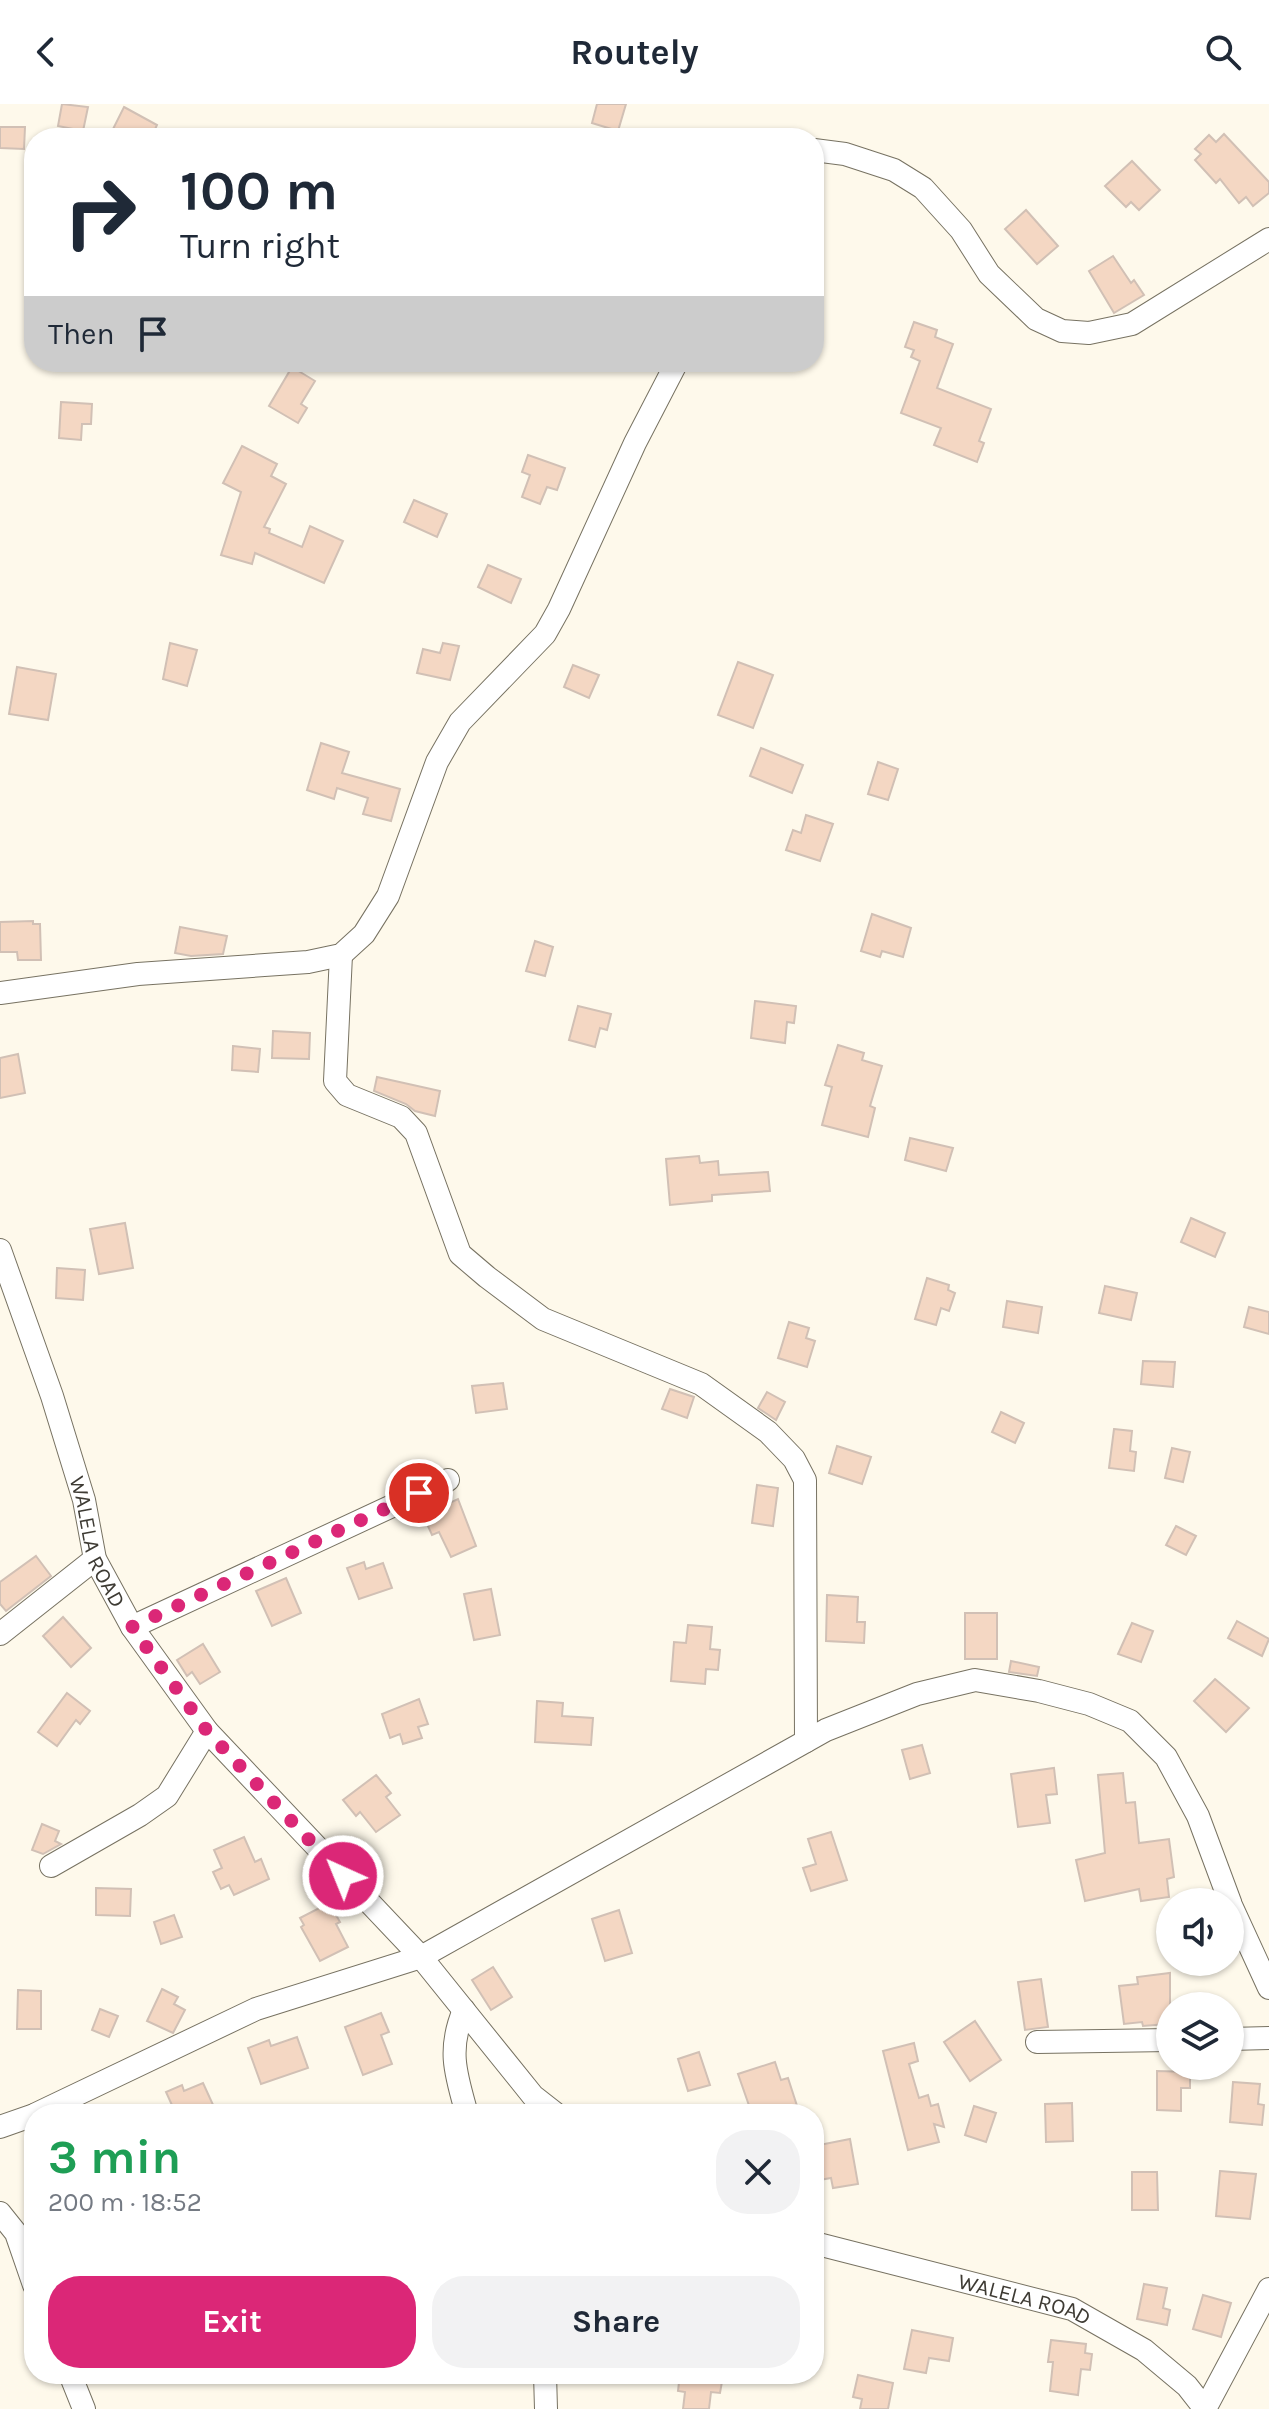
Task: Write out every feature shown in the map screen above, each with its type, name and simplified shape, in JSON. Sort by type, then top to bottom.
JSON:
[{"type":"street","points":[[824,151],[845,154],[894,170],[923,188],[961,230],[989,274],[1036,319],[1062,331],[1089,333],[1132,324],[1269,239]]},
{"type":"street","points":[[0,993],[138,974],[308,962],[341,955],[364,934],[388,896],[437,762],[460,722],[545,634],[672,372]]},
{"type":"street","points":[[341,955],[335,1081],[347,1095],[401,1117],[416,1133],[460,1254],[543,1319],[701,1384],[768,1432],[794,1459],[805,1480],[806,1741]]},
{"type":"street","name":"WALELA ROAD","points":[[0,1250],[57,1411],[84,1500],[95,1559],[132,1627],[207,1731],[421,1957],[533,2096],[543,2104]]},
{"type":"street","points":[[132,1627],[448,1480]]},
{"type":"street","points":[[0,1634],[95,1559]]},
{"type":"street","points":[[58,2104],[256,2009],[421,1957],[826,1730],[917,1694],[975,1680],[1039,1691],[1089,1704],[1130,1721],[1166,1757],[1198,1816],[1225,1888]]},
{"type":"street","points":[[51,1866],[167,1796],[207,1731]]},
{"type":"street","points":[[1244,1933],[1269,1988]]},
{"type":"street","points":[[464,2010],[454,2041],[453,2066],[464,2104]]},
{"type":"street","points":[[1244,2039],[1269,2038]]},
{"type":"street","points":[[1037,2042],[1156,2040]]},
{"type":"street","points":[[0,2127],[24,2119]]},
{"type":"street","points":[[0,2213],[16,2233],[24,2256]]},
{"type":"street","name":"WALELA ROAD","points":[[824,2246],[1072,2309],[1144,2350],[1187,2386],[1205,2409]]},
{"type":"street","points":[[1205,2409],[1269,2289]]},
{"type":"street","points":[[74,2384],[84,2409]]},
{"type":"street","points":[[545,2384],[546,2409]]},
{"type":"building","points":[[62,104],[88,107],[84,128],[58,126]]},
{"type":"building","points":[[597,104],[626,104],[619,128],[592,123]]},
{"type":"building","points":[[124,107],[157,125],[156,128],[114,128]]},
{"type":"building","points":[[0,127],[25,127],[24,149],[0,148]]},
{"type":"building","points":[[1224,134],[1269,182],[1269,193],[1253,206],[1246,197],[1239,203],[1220,179],[1216,183],[1195,160],[1201,154],[1195,149],[1209,135],[1216,142]]},
{"type":"building","points":[[1132,161],[1160,190],[1139,210],[1131,202],[1126,207],[1105,186]]},
{"type":"building","points":[[1026,210],[1058,246],[1037,264],[1005,229]]},
{"type":"building","points":[[1113,256],[1131,283],[1134,280],[1144,295],[1114,313],[1089,271]]},
{"type":"building","points":[[914,322],[937,330],[935,337],[953,344],[937,388],[991,409],[979,441],[984,443],[977,462],[934,445],[941,428],[901,413],[920,361],[911,357],[914,350],[905,347]]},
{"type":"building","points":[[289,372],[300,372],[315,381],[301,404],[307,408],[298,423],[269,406]]},
{"type":"building","points":[[61,402],[92,404],[91,424],[82,424],[81,440],[59,438]]},
{"type":"building","points":[[242,446],[277,464],[271,476],[286,484],[264,527],[270,529],[269,533],[302,547],[310,526],[343,541],[324,583],[255,553],[252,564],[221,555],[241,492],[223,483]]},
{"type":"building","points":[[528,455],[565,468],[557,490],[547,487],[540,504],[522,497],[530,475],[522,472]]},
{"type":"building","points":[[414,500],[447,514],[437,537],[404,522]]},
{"type":"building","points":[[488,565],[521,579],[511,603],[478,587]]},
{"type":"building","points":[[170,643],[197,650],[187,686],[163,679]]},
{"type":"building","points":[[443,643],[459,646],[450,680],[417,673],[423,649],[440,653]]},
{"type":"building","points":[[738,662],[773,675],[753,728],[718,715]]},
{"type":"building","points":[[573,665],[599,675],[589,698],[564,687]]},
{"type":"building","points":[[17,667],[56,674],[48,720],[9,714]]},
{"type":"building","points":[[321,743],[349,752],[342,773],[400,789],[391,821],[363,814],[368,798],[337,788],[334,799],[307,790]]},
{"type":"building","points":[[761,748],[803,765],[792,793],[750,776]]},
{"type":"building","points":[[878,762],[898,769],[888,800],[868,794]]},
{"type":"building","points":[[806,815],[833,824],[820,861],[786,850],[793,830],[801,833]]},
{"type":"building","points":[[872,914],[911,928],[903,957],[882,951],[880,957],[861,951]]},
{"type":"building","points":[[33,921],[33,924],[40,924],[41,960],[18,960],[17,952],[0,952],[0,922]]},
{"type":"building","points":[[180,927],[227,936],[223,954],[191,956],[175,953]]},
{"type":"building","points":[[535,941],[553,947],[545,976],[526,971]]},
{"type":"building","points":[[755,1001],[796,1006],[794,1023],[787,1022],[785,1043],[751,1038]]},
{"type":"building","points":[[578,1006],[611,1014],[607,1030],[600,1028],[595,1047],[569,1040]]},
{"type":"building","points":[[273,1031],[310,1033],[309,1059],[272,1058]]},
{"type":"building","points":[[838,1045],[864,1053],[862,1060],[882,1066],[870,1106],[875,1108],[868,1137],[822,1125],[832,1087],[825,1085]]},
{"type":"building","points":[[233,1046],[260,1049],[258,1072],[232,1070]]},
{"type":"building","points":[[18,1054],[25,1093],[0,1098],[0,1058]]},
{"type":"building","points":[[377,1077],[440,1091],[435,1116],[415,1111],[374,1091]]},
{"type":"building","points":[[910,1138],[953,1148],[946,1171],[905,1160]]},
{"type":"building","points":[[699,1156],[700,1163],[718,1161],[719,1175],[768,1172],[770,1191],[712,1195],[712,1201],[670,1205],[666,1159]]},
{"type":"building","points":[[1191,1218],[1225,1233],[1215,1257],[1181,1242]]},
{"type":"building","points":[[125,1223],[133,1268],[99,1274],[90,1229]]},
{"type":"building","points":[[57,1268],[85,1270],[83,1300],[56,1298]]},
{"type":"building","points":[[927,1278],[949,1285],[948,1290],[955,1293],[949,1311],[941,1308],[936,1325],[915,1319]]},
{"type":"building","points":[[1105,1286],[1137,1293],[1131,1320],[1099,1313]]},
{"type":"building","points":[[1007,1301],[1042,1307],[1038,1333],[1003,1327]]},
{"type":"building","points":[[1249,1307],[1269,1312],[1269,1334],[1244,1327]]},
{"type":"building","points":[[789,1322],[809,1328],[806,1338],[815,1341],[807,1367],[778,1358]]},
{"type":"building","points":[[1143,1361],[1175,1362],[1173,1387],[1141,1384]]},
{"type":"building","points":[[503,1383],[507,1409],[476,1413],[472,1386]]},
{"type":"building","points":[[670,1389],[694,1397],[687,1418],[662,1409]]},
{"type":"building","points":[[767,1392],[785,1402],[776,1420],[758,1408]]},
{"type":"building","points":[[1001,1412],[1024,1423],[1015,1443],[992,1432]]},
{"type":"building","points":[[1114,1429],[1132,1431],[1130,1451],[1136,1452],[1134,1471],[1109,1468]]},
{"type":"building","points":[[837,1446],[871,1457],[862,1484],[829,1473]]},
{"type":"building","points":[[1172,1448],[1190,1452],[1183,1482],[1165,1478]]},
{"type":"building","points":[[757,1485],[778,1488],[773,1526],[752,1523]]},
{"type":"building","points":[[458,1499],[476,1546],[451,1557],[439,1532],[432,1535],[423,1515]]},
{"type":"building","points":[[1176,1526],[1196,1536],[1186,1555],[1166,1545]]},
{"type":"building","points":[[36,1556],[51,1576],[6,1611],[0,1604],[0,1582]]},
{"type":"building","points":[[364,1562],[366,1569],[383,1563],[392,1588],[359,1599],[347,1568]]},
{"type":"building","points":[[286,1578],[301,1613],[272,1626],[256,1591]]},
{"type":"building","points":[[491,1589],[500,1635],[474,1640],[464,1594]]},
{"type":"building","points":[[827,1595],[858,1597],[857,1622],[865,1622],[864,1643],[826,1641]]},
{"type":"building","points":[[965,1613],[997,1613],[997,1659],[965,1659]]},
{"type":"building","points":[[63,1617],[91,1648],[71,1667],[43,1636]]},
{"type":"building","points":[[1237,1621],[1269,1639],[1262,1656],[1228,1638]]},
{"type":"building","points":[[1132,1623],[1153,1631],[1141,1662],[1118,1654]]},
{"type":"building","points":[[688,1625],[712,1627],[710,1649],[720,1650],[718,1670],[706,1669],[705,1684],[671,1681],[674,1642],[686,1643]]},
{"type":"building","points":[[203,1644],[220,1672],[200,1684],[192,1672],[187,1676],[177,1660]]},
{"type":"building","points":[[1011,1661],[1039,1667],[1037,1676],[1009,1672]]},
{"type":"building","points":[[1215,1679],[1249,1708],[1226,1732],[1194,1701]]},
{"type":"building","points":[[67,1693],[90,1711],[80,1724],[76,1720],[57,1746],[38,1732]]},
{"type":"building","points":[[419,1699],[428,1724],[418,1727],[422,1738],[403,1744],[400,1734],[390,1738],[382,1714]]},
{"type":"building","points":[[537,1701],[563,1703],[562,1716],[593,1718],[591,1745],[535,1742]]},
{"type":"building","points":[[922,1745],[930,1773],[910,1779],[902,1750]]},
{"type":"building","points":[[1054,1768],[1057,1794],[1046,1795],[1050,1823],[1018,1827],[1011,1774]]},
{"type":"building","points":[[1123,1773],[1126,1803],[1135,1802],[1139,1843],[1169,1839],[1174,1877],[1167,1879],[1168,1888],[1156,1888],[1156,1899],[1141,1901],[1139,1889],[1085,1901],[1076,1860],[1105,1853],[1098,1775]]},
{"type":"building","points":[[376,1775],[391,1793],[386,1797],[400,1815],[376,1832],[360,1812],[356,1816],[343,1800]]},
{"type":"building","points":[[42,1824],[59,1831],[55,1841],[61,1844],[43,1854],[32,1850]]},
{"type":"building","points":[[831,1832],[847,1880],[811,1891],[803,1868],[816,1864],[808,1839]]},
{"type":"building","points":[[244,1837],[255,1862],[261,1859],[269,1879],[234,1895],[229,1885],[221,1889],[213,1872],[222,1868],[214,1850]]},
{"type":"building","points":[[96,1888],[131,1889],[130,1916],[96,1915]]},
{"type":"building","points":[[329,1903],[340,1922],[336,1924],[348,1947],[320,1961],[301,1927],[304,1925],[300,1918]]},
{"type":"building","points":[[619,1910],[632,1953],[605,1961],[592,1919]]},
{"type":"building","points":[[174,1915],[182,1937],[161,1944],[154,1922]]},
{"type":"building","points":[[493,1967],[512,1997],[491,2010],[472,1980]]},
{"type":"building","points":[[1170,1976],[1170,1992],[1156,1992],[1156,2025],[1143,2026],[1142,2022],[1124,2024],[1119,1986],[1138,1984],[1137,1977]]},
{"type":"building","points":[[1041,1979],[1048,2027],[1025,2030],[1018,1982]]},
{"type":"building","points":[[162,1989],[178,1997],[174,2004],[185,2010],[173,2033],[147,2021]]},
{"type":"building","points":[[18,1990],[41,1991],[41,2029],[17,2029]]},
{"type":"building","points":[[100,2009],[118,2016],[109,2037],[92,2030]]},
{"type":"building","points":[[381,2013],[389,2032],[381,2035],[392,2064],[363,2075],[345,2027]]},
{"type":"building","points":[[975,2021],[1001,2060],[970,2081],[944,2042]]},
{"type":"building","points":[[297,2037],[308,2068],[261,2084],[248,2048],[269,2040],[271,2046]]},
{"type":"building","points":[[914,2043],[918,2061],[909,2064],[919,2098],[928,2095],[931,2106],[938,2104],[944,2127],[934,2124],[939,2142],[908,2150],[883,2051]]},
{"type":"building","points":[[699,2052],[710,2085],[688,2091],[678,2059]]},
{"type":"building","points":[[775,2062],[781,2080],[788,2078],[796,2104],[748,2104],[738,2074]]},
{"type":"building","points":[[1157,2080],[1190,2080],[1190,2088],[1181,2088],[1181,2111],[1157,2110]]},
{"type":"building","points":[[1233,2082],[1260,2084],[1258,2104],[1264,2105],[1262,2125],[1230,2122]]},
{"type":"building","points":[[203,2083],[213,2104],[171,2104],[166,2092],[182,2085],[184,2091]]},
{"type":"building","points":[[1072,2103],[1073,2141],[1046,2142],[1045,2104]]},
{"type":"building","points":[[974,2106],[996,2113],[986,2142],[965,2135]]},
{"type":"building","points":[[850,2139],[858,2184],[833,2188],[831,2178],[824,2179],[824,2144]]},
{"type":"building","points":[[1220,2171],[1256,2174],[1250,2219],[1216,2216]]},
{"type":"building","points":[[1132,2172],[1157,2172],[1158,2210],[1132,2210]]},
{"type":"building","points":[[1144,2284],[1167,2288],[1163,2308],[1170,2310],[1167,2325],[1137,2319]]},
{"type":"building","points":[[1203,2295],[1231,2303],[1221,2337],[1193,2329]]},
{"type":"building","points":[[912,2330],[953,2338],[949,2361],[929,2358],[926,2373],[904,2369]]},
{"type":"building","points":[[1051,2340],[1086,2344],[1085,2353],[1092,2354],[1090,2370],[1081,2369],[1078,2395],[1050,2391],[1053,2362],[1048,2362]]},
{"type":"building","points":[[858,2375],[893,2383],[888,2409],[860,2409],[862,2399],[853,2397]]},
{"type":"building","points":[[679,2384],[722,2384],[720,2393],[711,2392],[709,2409],[683,2409],[685,2392],[678,2391]]},
{"type":"route","points":[[343,1876],[207,1731],[132,1627],[419,1493]]}]
